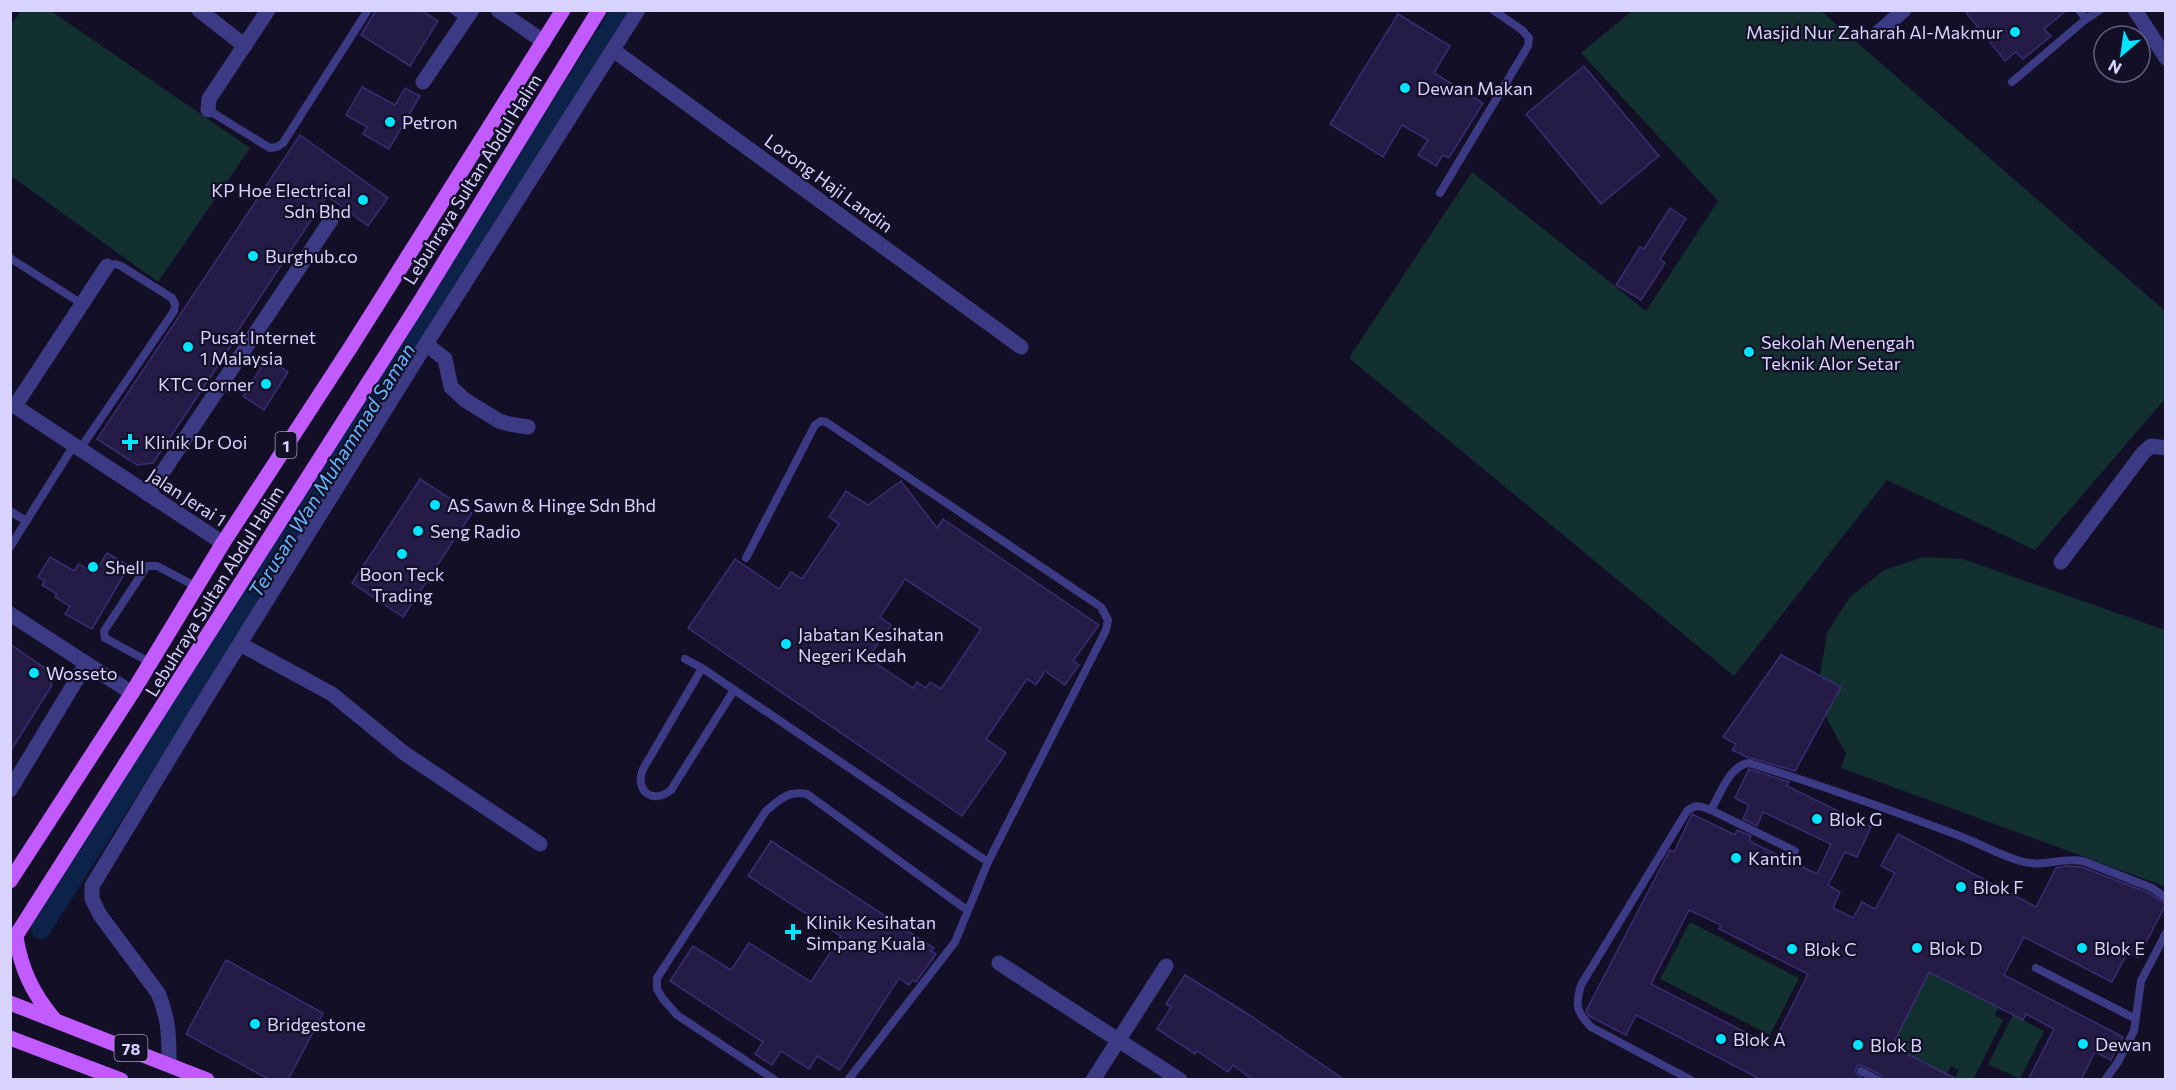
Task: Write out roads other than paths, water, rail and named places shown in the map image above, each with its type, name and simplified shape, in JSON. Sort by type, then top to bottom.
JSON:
[{"type":"main road","name":"Lebuhraya Sultan Abdul Halim","points":[[10,881],[132,693],[223,543],[563,10]]},
{"type":"main road","name":"Lebuhraya Sultan Abdul Halim","points":[[13,941],[427,290],[599,10]]},
{"type":"main road","points":[[13,941],[24,973],[42,1005],[54,1018]]},
{"type":"main road","name":"78","points":[[10,1003],[54,1018],[207,1080]]},
{"type":"main road","name":"78","points":[[14,1041],[121,1080]]},
{"type":"street","points":[[199,10],[245,46]]},
{"type":"street","points":[[208,110],[209,99],[268,10]]},
{"type":"street","points":[[498,10],[544,42]]},
{"type":"street","points":[[169,1063],[169,1031],[164,1006],[158,993],[100,915],[92,899],[92,886],[426,344],[638,10]]},
{"type":"street","points":[[1879,32],[1904,10]]},
{"type":"street","points":[[2135,10],[2166,58]]},
{"type":"street","points":[[423,82],[464,13]]},
{"type":"street","name":"Lorong Haji Landin","points":[[613,50],[1021,347]]},
{"type":"street","points":[[148,494],[332,220]]},
{"type":"street","points":[[13,404],[107,266]]},
{"type":"street","points":[[426,344],[444,359],[451,387],[465,400],[499,421],[528,427]]},
{"type":"street","name":"Jalan Jerai 1","points":[[13,404],[223,543]]},
{"type":"street","points":[[2061,562],[2143,453],[2158,447]]},
{"type":"street","points":[[10,614],[132,693]]},
{"type":"street","points":[[240,644],[332,694],[404,753],[540,844]]},
{"type":"street","points":[[10,790],[86,664]]},
{"type":"street","points":[[999,963],[1180,1080]]},
{"type":"street","points":[[1093,1080],[1166,966]]},
{"type":"lane","points":[[208,110],[270,148],[278,147],[283,143],[368,10]]},
{"type":"lane","points":[[1440,193],[1528,46],[1529,38],[1522,30],[1493,10]]},
{"type":"lane","points":[[2079,10],[2086,19]]},
{"type":"lane","points":[[2012,82],[2086,19],[2100,10]]},
{"type":"lane","points":[[10,258],[82,304]]},
{"type":"lane","points":[[10,547],[77,447],[174,311],[175,304],[172,298],[121,266],[115,264],[107,266]]},
{"type":"lane","points":[[746,558],[815,425],[821,421],[826,422],[1101,607],[1108,620],[1107,630],[988,862],[955,942],[848,1080]]},
{"type":"lane","points":[[10,511],[26,521]]},
{"type":"lane","points":[[151,663],[105,638],[104,631],[147,566],[157,566],[197,587]]},
{"type":"lane","points":[[685,659],[988,862]]},
{"type":"lane","points":[[702,669],[639,777],[646,794],[655,797],[664,796],[671,790],[734,690]]},
{"type":"lane","points":[[1711,810],[1734,771],[1741,764],[1749,763],[1955,834],[2020,861],[2033,864],[2071,859],[2083,861],[2152,888],[2166,898]]},
{"type":"lane","points":[[775,1080],[677,1015],[657,989],[657,978],[766,811],[778,800],[794,792],[807,794],[967,910]]},
{"type":"lane","points":[[1691,1080],[1591,1026],[1580,1015],[1576,1002],[1581,985],[1687,811],[1693,806],[1711,810],[1795,851]]},
{"type":"lane","points":[[2105,1080],[2118,1062],[2134,1030],[2141,981],[2166,933]]},
{"type":"lane","points":[[2036,969],[2136,1019]]},
{"type":"lane","points":[[1861,1071],[1878,1080]]},
{"type":"waterway","name":"Terusan Wan Muhammad Saman","points":[[41,929],[622,10]]},
{"type":"place","name":"Masjid Nur Zaharah Al-Makmur","points":[[2015,32]]},
{"type":"place","name":"Dewan Makan","points":[[1405,88]]},
{"type":"place","name":"Petron","points":[[390,122]]},
{"type":"place","name":"KP Hoe Electrical Sdn Bhd","points":[[363,200]]},
{"type":"place","name":"Burghub.co","points":[[253,256]]},
{"type":"place","name":"Pusat Internet 1 Malaysia","points":[[188,347]]},
{"type":"place","name":"Sekolah Menengah Teknik Alor Setar","points":[[1749,352]]},
{"type":"place","name":"KTC Corner","points":[[266,384]]},
{"type":"place","name":"Klinik Dr Ooi","points":[[130,442]]},
{"type":"place","name":"AS Sawn & Hinge Sdn Bhd","points":[[435,505]]},
{"type":"place","name":"Seng Radio","points":[[418,531]]},
{"type":"place","name":"Boon Teck Trading","points":[[402,554]]},
{"type":"place","name":"Shell","points":[[93,567]]},
{"type":"place","name":"Jabatan Kesihatan Negeri Kedah","points":[[786,644]]},
{"type":"place","name":"Wosseto","points":[[34,673]]},
{"type":"place","name":"Blok G","points":[[1817,819]]},
{"type":"place","name":"Kantin","points":[[1736,858]]},
{"type":"place","name":"Blok F","points":[[1961,887]]},
{"type":"place","name":"Klinik Kesihatan Simpang Kuala","points":[[793,932]]},
{"type":"place","name":"Blok D","points":[[1917,948]]},
{"type":"place","name":"Blok E","points":[[2082,948]]},
{"type":"place","name":"Blok C","points":[[1792,949]]},
{"type":"place","name":"Bridgestone","points":[[255,1024]]},
{"type":"place","name":"Blok A","points":[[1721,1039]]},
{"type":"place","name":"Dewan","points":[[2083,1044]]},
{"type":"place","name":"Blok B","points":[[1858,1045]]}]
